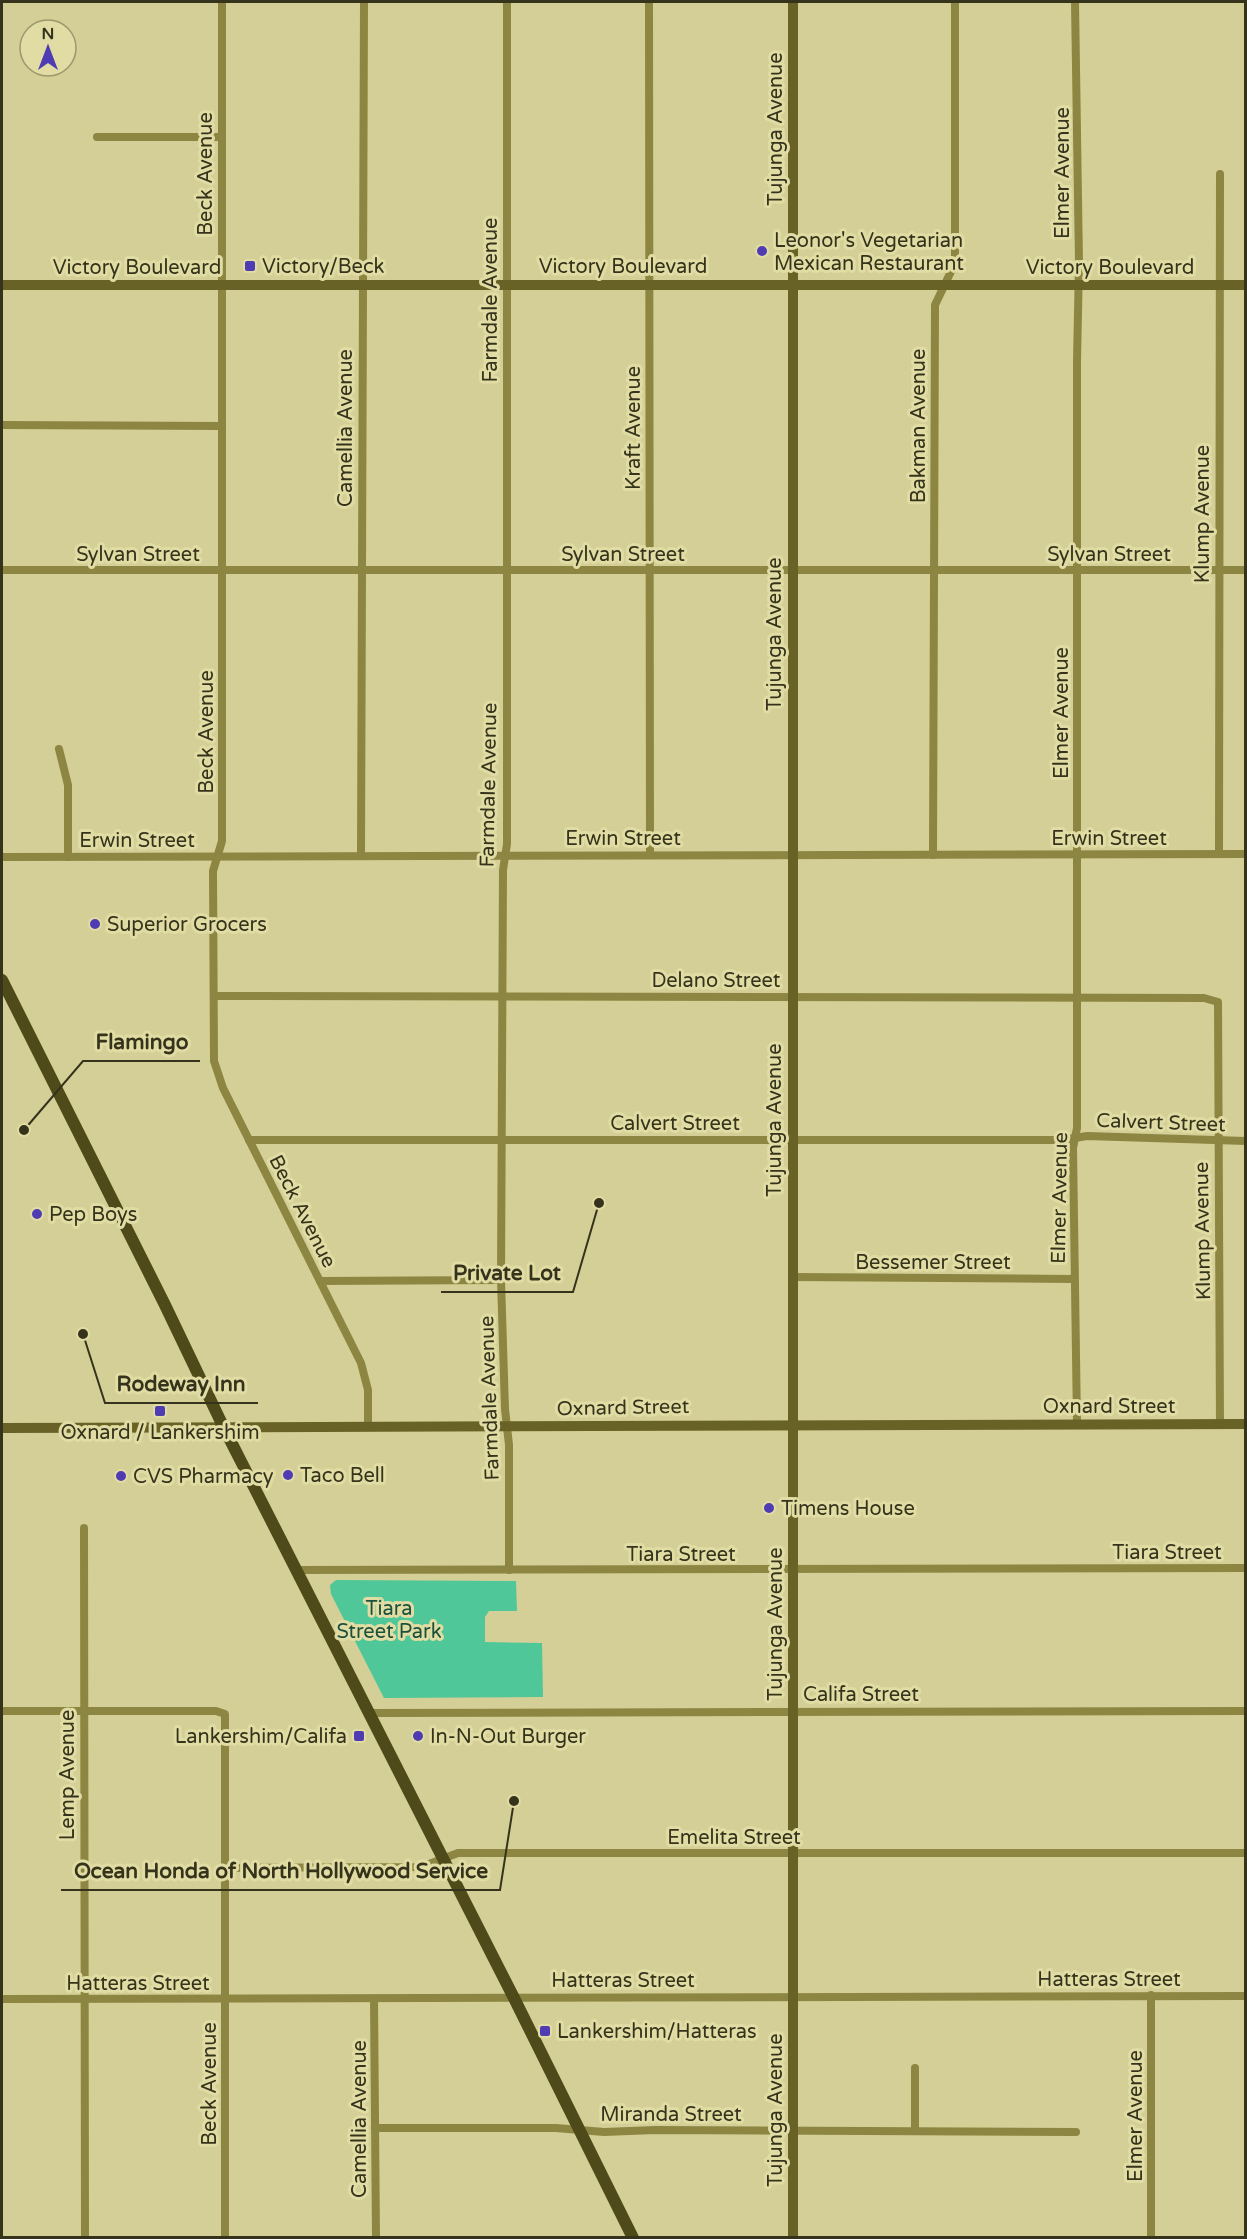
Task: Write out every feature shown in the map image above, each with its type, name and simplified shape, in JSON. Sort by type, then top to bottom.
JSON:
[{"type":"main road","name":"Tujunga Avenue","points":[[792,2],[793,2238]]},
{"type":"main road","name":"Victory Boulevard","points":[[2,285],[1245,285]]},
{"type":"main road","points":[[2,980],[223,1426],[514,1998],[633,2238]]},
{"type":"main road","name":"Oxnard Street","points":[[2,1428],[1245,1424]]},
{"type":"street","name":"Beck Avenue","points":[[222,2],[222,842],[213,872],[214,1061],[223,1088],[361,1363],[368,1390],[368,1427]]},
{"type":"street","name":"Camellia Avenue","points":[[361,855],[364,2]]},
{"type":"street","name":"Farmdale Avenue","points":[[507,2],[505,856],[501,1280],[506,1426],[509,1444],[509,1570]]},
{"type":"street","name":"Kraft Avenue","points":[[649,2],[650,854]]},
{"type":"street","name":"Bakman Avenue","points":[[933,855],[935,305],[955,263],[954,2]]},
{"type":"street","name":"Elmer Avenue","points":[[1075,2],[1078,285],[1078,854],[1074,1279],[1077,1424]]},
{"type":"street","points":[[97,137],[221,137]]},
{"type":"street","name":"Klump Avenue","points":[[1219,854],[1218,285],[1220,174]]},
{"type":"street","points":[[2,425],[222,426]]},
{"type":"street","name":"Sylvan Street","points":[[2,570],[362,572],[1245,570]]},
{"type":"street","points":[[59,749],[68,785],[68,856]]},
{"type":"street","name":"Erwin Street","points":[[2,857],[1245,854]]},
{"type":"street","name":"Delano Street","points":[[214,996],[1204,998],[1218,1002]]},
{"type":"street","name":"Klump Avenue","points":[[1218,1002],[1220,1424]]},
{"type":"street","name":"Calvert Street","points":[[249,1140],[1075,1138],[1245,1141]]},
{"type":"street","name":"Bessemer Street","points":[[792,1277],[1074,1279]]},
{"type":"street","points":[[320,1281],[501,1280]]},
{"type":"street","name":"Lemp Avenue","points":[[84,1528],[84,2238]]},
{"type":"street","name":"Tiara Street","points":[[297,1570],[1245,1568]]},
{"type":"street","points":[[2,1711],[83,1711]]},
{"type":"street","name":"Beck Avenue","points":[[83,1711],[216,1711],[225,1714],[225,2238]]},
{"type":"street","name":"Califa Street","points":[[369,1713],[1245,1711]]},
{"type":"street","name":"Emelita Street","points":[[225,1868],[417,1867],[458,1853],[1245,1853]]},
{"type":"street","name":"Hatteras Street","points":[[2,1999],[374,2000],[792,1995],[1245,1996]]},
{"type":"street","name":"Elmer Avenue","points":[[1151,1995],[1151,2238]]},
{"type":"street","name":"Camellia Avenue","points":[[374,2000],[376,2238]]},
{"type":"street","points":[[915,2068],[915,2131]]},
{"type":"street","name":"Miranda Street","points":[[375,2128],[604,2132],[793,2130],[1076,2132]]},
{"type":"green space","name":"Tiara Street Park","points":[[336,1580],[516,1581],[517,1611],[489,1611],[485,1617],[485,1642],[542,1643],[543,1697],[384,1698],[331,1594],[330,1585]]},
{"type":"place","name":"Leonor's Vegetarian Mexican Restaurant","points":[[762,251]]},
{"type":"place","name":"Victory/Beck","points":[[250,266]]},
{"type":"place","name":"Superior Grocers","points":[[95,924]]},
{"type":"place","name":"Flamingo","points":[[24,1130]]},
{"type":"place","name":"Private Lot","points":[[599,1203]]},
{"type":"place","name":"Pep Boys","points":[[37,1214]]},
{"type":"place","name":"Rodeway Inn","points":[[83,1334]]},
{"type":"place","name":"Oxnard / Lankershim","points":[[160,1411]]},
{"type":"place","name":"Taco Bell","points":[[288,1475]]},
{"type":"place","name":"CVS Pharmacy","points":[[121,1476]]},
{"type":"place","name":"Timens House","points":[[769,1508]]},
{"type":"place","name":"Lankershim/Califa","points":[[359,1736]]},
{"type":"place","name":"In-N-Out Burger","points":[[418,1736]]},
{"type":"place","name":"Ocean Honda of North Hollywood Service","points":[[514,1801]]},
{"type":"place","name":"Lankershim/Hatteras","points":[[545,2031]]}]
